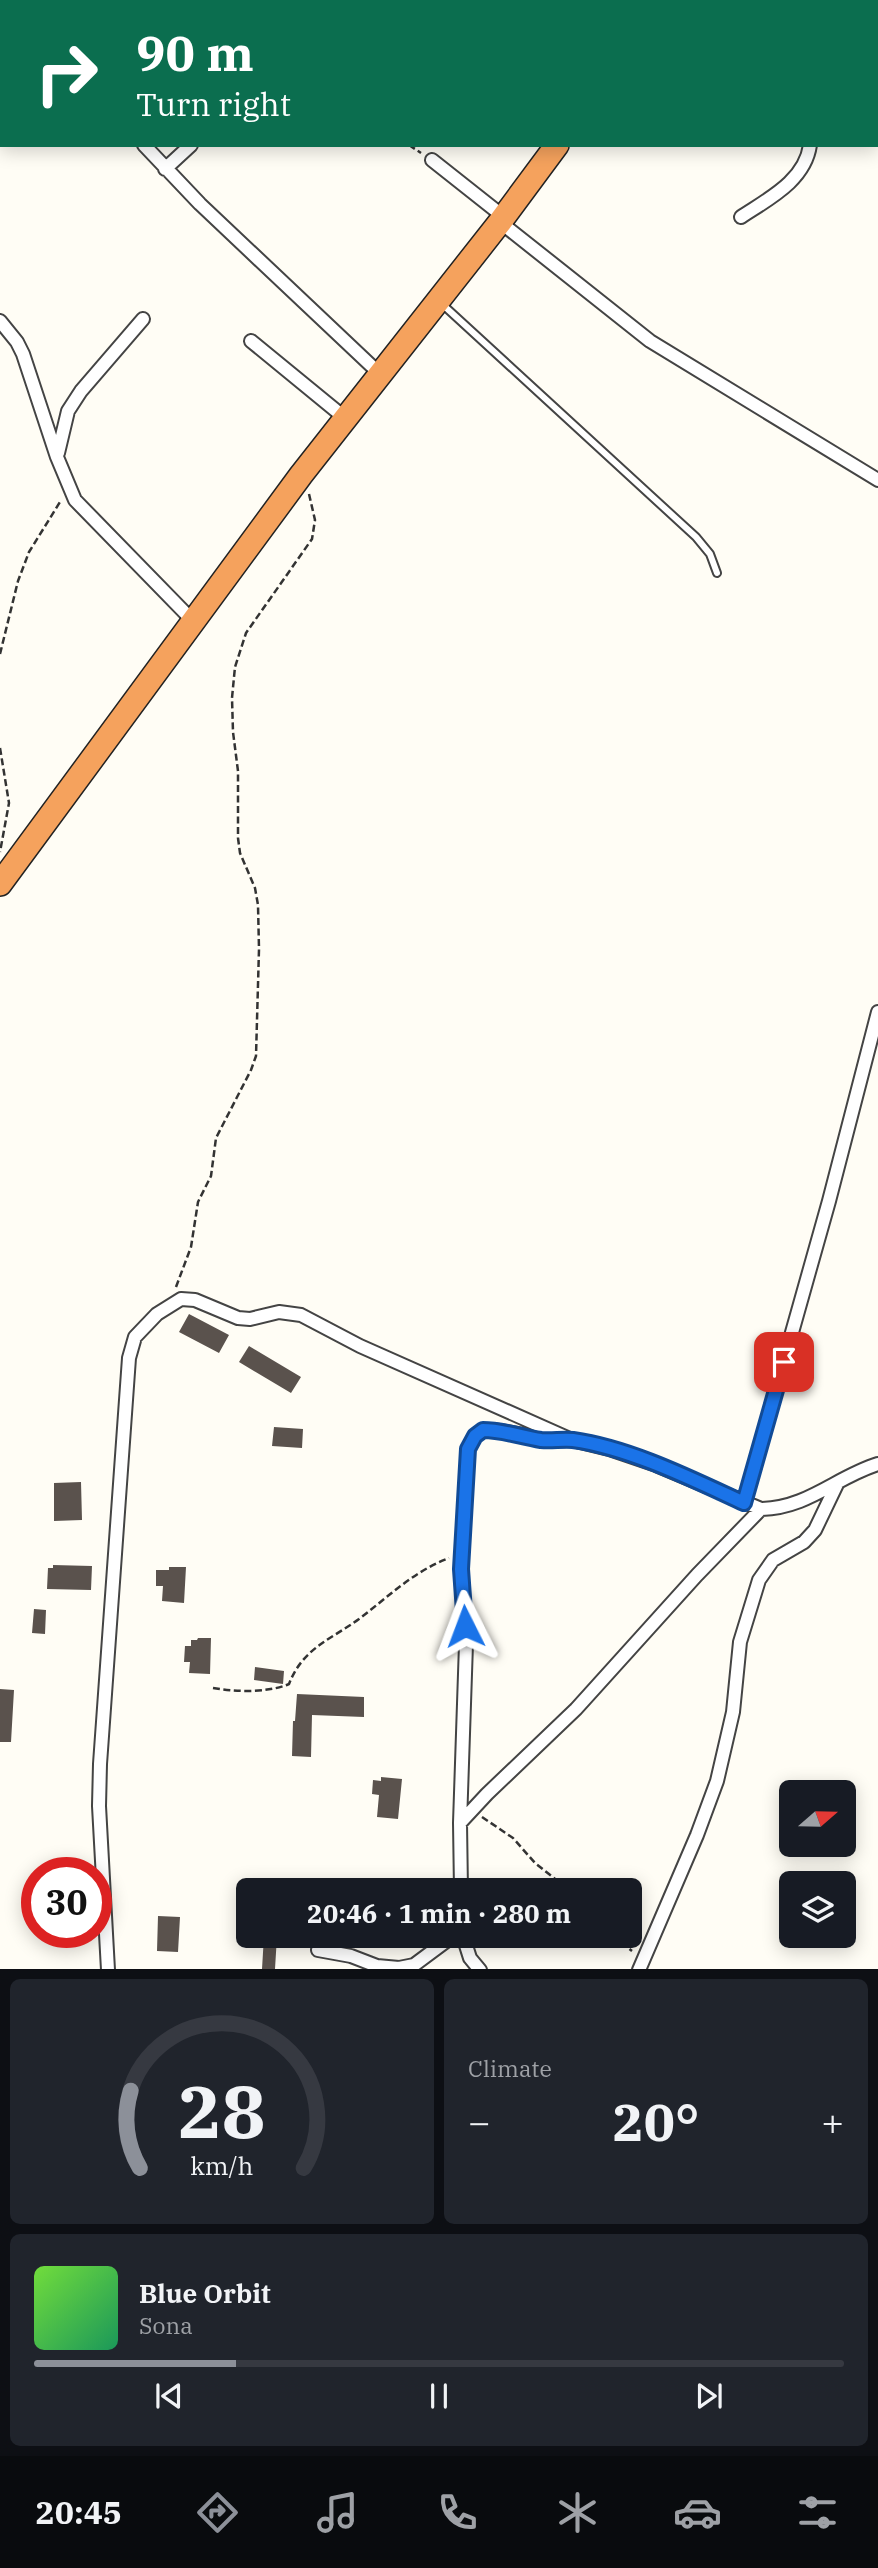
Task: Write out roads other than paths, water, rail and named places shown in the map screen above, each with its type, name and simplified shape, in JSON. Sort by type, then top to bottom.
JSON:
[{"type":"highway","points":[[0,884],[301,475],[556,147]]},
{"type":"street","points":[[146,147],[268,270],[380,374]]},
{"type":"street","points":[[165,169],[189,147]]},
{"type":"street","points":[[741,217],[775,196],[791,180],[804,165],[809,147]]},
{"type":"street","points":[[432,160],[650,341],[878,480]]},
{"type":"street","points":[[57,457],[68,411],[81,391],[143,319]]},
{"type":"street","points":[[0,321],[23,354],[57,457],[75,500],[194,622]]},
{"type":"street","points":[[251,341],[345,418]]},
{"type":"street","points":[[744,1503],[829,1201],[878,1012]]},
{"type":"street","points":[[108,1969],[99,1806],[100,1764],[129,1358],[135,1337],[171,1304],[188,1299],[238,1318],[250,1319],[279,1312],[301,1315],[360,1346],[572,1440],[656,1465],[761,1509],[807,1500],[878,1464]]},
{"type":"street","points":[[461,1878],[466,1644],[462,1553],[468,1449],[475,1436],[483,1430],[499,1430],[550,1441],[572,1440]]},
{"type":"street","points":[[642,1964],[697,1835],[717,1780],[733,1712],[740,1642],[759,1580],[773,1560],[804,1542],[815,1530],[838,1482]]},
{"type":"street","points":[[460,1824],[576,1709],[697,1575],[761,1509]]},
{"type":"street","points":[[318,1950],[351,1956],[377,1966],[399,1968],[414,1965],[437,1948]]},
{"type":"street","points":[[467,1948],[470,1958],[480,1969]]},
{"type":"lane","points":[[438,300],[696,537],[710,554],[717,573]]}]
